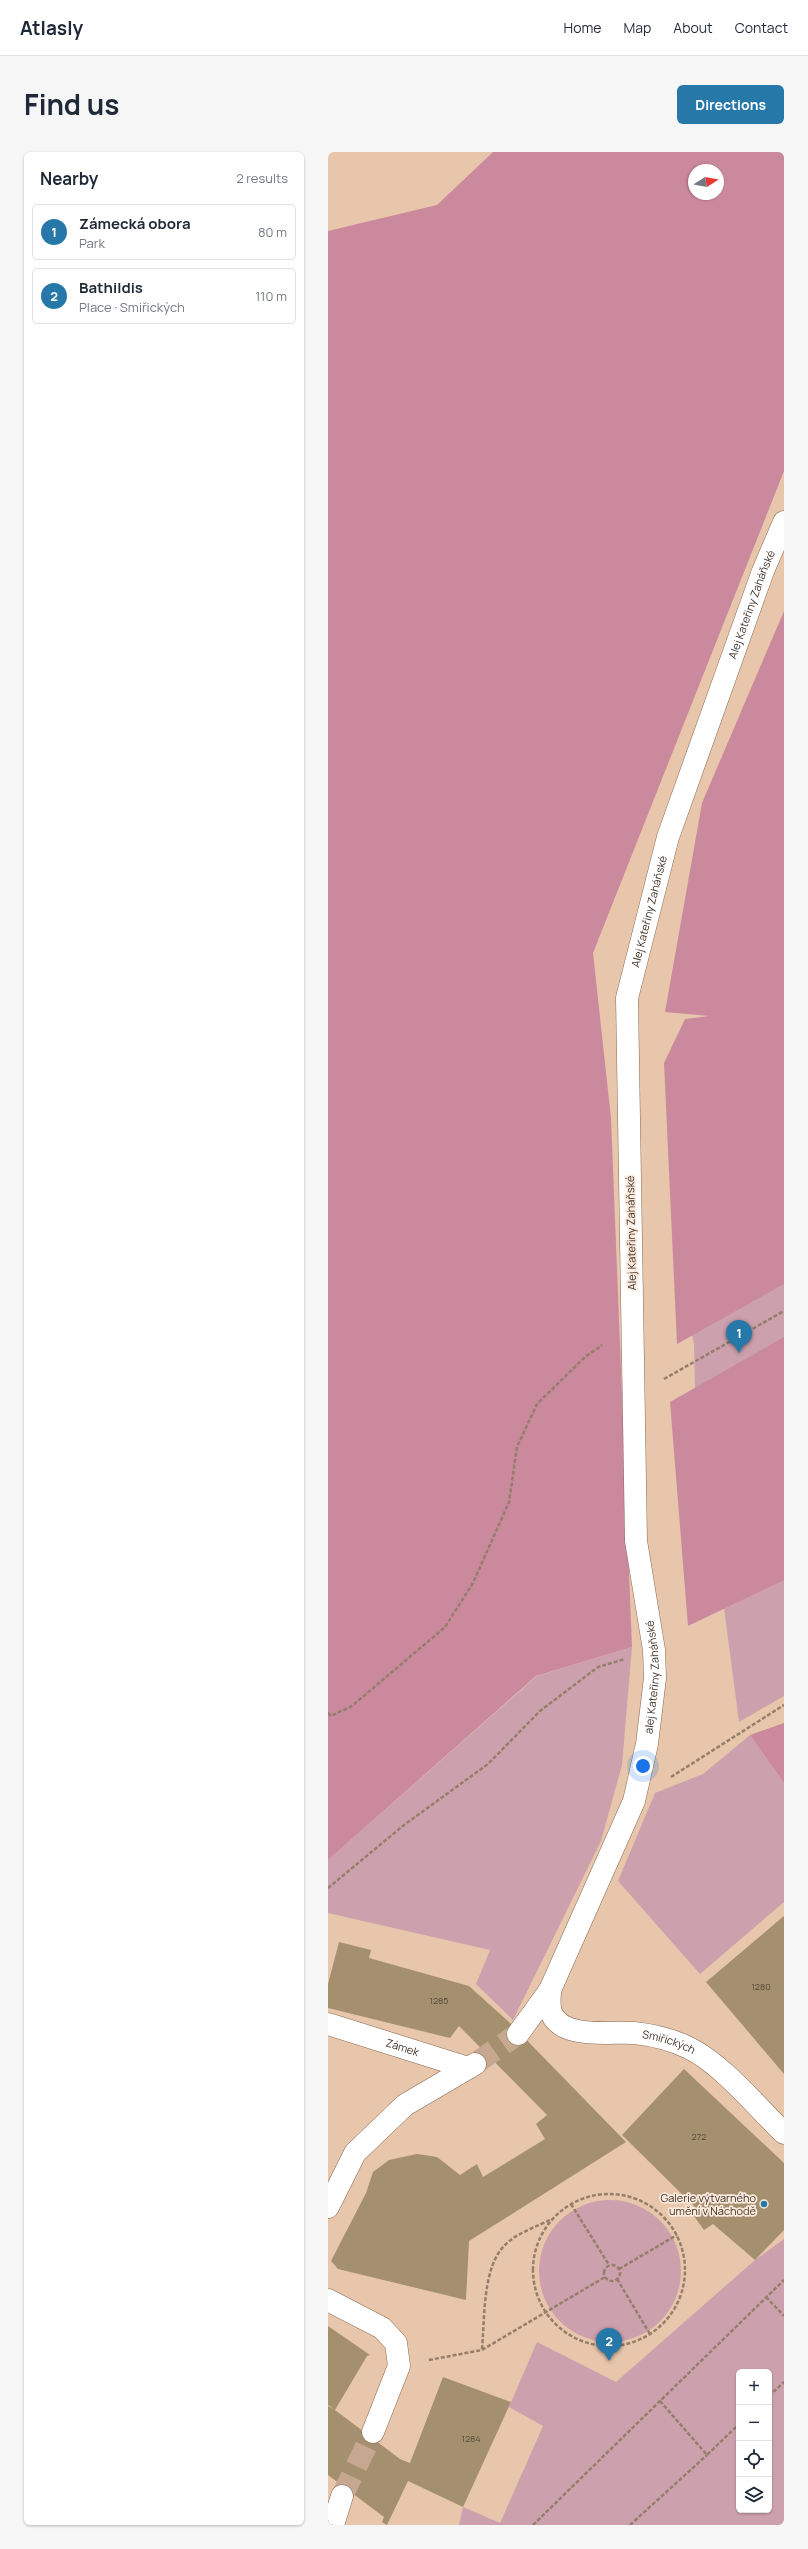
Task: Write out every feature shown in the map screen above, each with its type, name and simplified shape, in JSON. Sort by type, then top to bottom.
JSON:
[{"type":"street","name":"Alej Kateřiny Zaháňské","points":[[633,1322],[627,998],[668,837],[763,571],[784,522]]},
{"type":"street","name":"alej Kateřiny Zaháňské","points":[[550,1990],[634,1801],[648,1736],[655,1678],[654,1650],[636,1542],[633,1322]]},
{"type":"street","points":[[518,2034],[550,1990]]},
{"type":"street","name":"Smiřických","points":[[550,1990],[550,2009],[559,2022],[572,2030],[589,2033],[634,2033],[661,2038],[689,2048],[709,2060],[784,2133]]},
{"type":"street","name":"Zámek","points":[[328,2024],[472,2065],[405,2105],[356,2153],[328,2207]]},
{"type":"street","points":[[328,2300],[382,2328],[396,2344],[399,2366],[373,2432]]},
{"type":"street","points":[[333,2525],[342,2496]]},
{"type":"path","points":[[694,1362],[784,1311]]},
{"type":"path","points":[[328,1713],[331,1716],[352,1706],[445,1627],[473,1583],[509,1502],[518,1447],[537,1404],[585,1357],[633,1322]]},
{"type":"path","points":[[328,1888],[404,1825],[488,1764],[540,1711],[598,1667],[654,1650]]},
{"type":"path","points":[[634,1801],[784,1705]]},
{"type":"path","points":[[482,2350],[490,2267],[497,2254],[507,2243],[553,2219],[571,2204],[590,2196],[610,2194],[630,2197],[649,2205],[665,2218],[677,2235],[684,2256],[685,2279],[679,2300],[667,2320],[650,2334],[632,2343],[620,2345],[593,2345],[574,2338],[558,2327],[546,2312],[537,2293],[533,2274],[537,2248],[542,2235],[553,2219]]},
{"type":"path","points":[[571,2204],[609,2265],[619,2269]]},
{"type":"path","points":[[619,2269],[677,2235]]},
{"type":"path","points":[[609,2265],[604,2270],[605,2277],[611,2281],[620,2276],[619,2269]]},
{"type":"path","points":[[399,2366],[482,2350],[605,2277]]},
{"type":"path","points":[[617,2279],[650,2334]]},
{"type":"path","points":[[533,2525],[784,2280]]},
{"type":"path","points":[[766,2297],[784,2316]]},
{"type":"path","points":[[772,2393],[784,2382]]},
{"type":"path","points":[[660,2401],[707,2455]]},
{"type":"path","points":[[630,2525],[736,2427]]},
{"type":"shaded area","points":[[493,152],[784,152],[784,471],[593,953],[611,1118],[632,1647],[536,1676],[328,1860],[328,231],[437,205]]},
{"type":"shaded area","points":[[784,611],[784,1284],[677,1344],[664,1063],[685,1019],[709,1016],[665,1012],[702,803]]},
{"type":"shaded area","points":[[784,975],[784,1696],[739,1722],[695,1388],[694,1344],[689,1321]]},
{"type":"shaded area","points":[[784,1337],[784,1580],[688,1626],[670,1402]]},
{"type":"shaded area","points":[[632,1647],[622,1765],[601,1841],[513,2020],[476,1984],[490,1950],[328,1913],[328,1860],[537,1676]]},
{"type":"shaded area","points":[[784,1723],[784,1783],[750,1735]]},
{"type":"shaded area","points":[[750,1735],[784,1783],[784,1902],[700,1974],[618,1881],[655,1793],[703,1774]]},
{"type":"shaded area","points":[[603,2200],[617,2200],[631,2203],[643,2208],[655,2216],[665,2226],[676,2244],[680,2257],[680,2285],[676,2298],[665,2316],[655,2326],[643,2334],[631,2339],[617,2342],[603,2342],[589,2339],[577,2334],[565,2326],[555,2316],[547,2304],[542,2292],[539,2278],[539,2264],[542,2250],[547,2238],[555,2226],[565,2216],[577,2208],[589,2203]]},
{"type":"shaded area","points":[[784,2239],[784,2525],[459,2525],[463,2507],[500,2523],[543,2426],[509,2407],[537,2342],[616,2382],[755,2260]]},
{"type":"building","points":[[784,1916],[784,2074],[706,1982]]},
{"type":"building","points":[[339,1942],[371,1950],[369,1958],[469,1986],[509,2022],[626,2142],[469,2241],[466,2300],[338,2269],[331,2261],[366,2193],[373,2172],[389,2160],[417,2154],[437,2157],[460,2175],[477,2164],[483,2177],[545,2139],[536,2124],[547,2115],[459,2026],[450,2038],[328,2008],[328,1984]]},
{"type":"building","points":[[684,2069],[784,2163],[784,2230],[755,2260],[713,2224],[704,2230],[691,2212],[696,2208],[622,2135]]},
{"type":"building","points":[[328,2326],[370,2355],[367,2356],[335,2410],[400,2459],[410,2463],[443,2377],[511,2402],[463,2507],[408,2481],[387,2525],[382,2522],[384,2517],[328,2475],[328,2406],[334,2409],[328,2405]]},
{"type":"tunnel","points":[[476,2063],[518,2034]]},
{"type":"tunnel","points":[[342,2496],[373,2432]]},
{"type":"place","name":"Zámecká obora","points":[[739,1353]]},
{"type":"place","name":"Galerie výtvarného umění v Náchodě","points":[[764,2204]]},
{"type":"place","name":"Bathildis","points":[[609,2361]]}]
